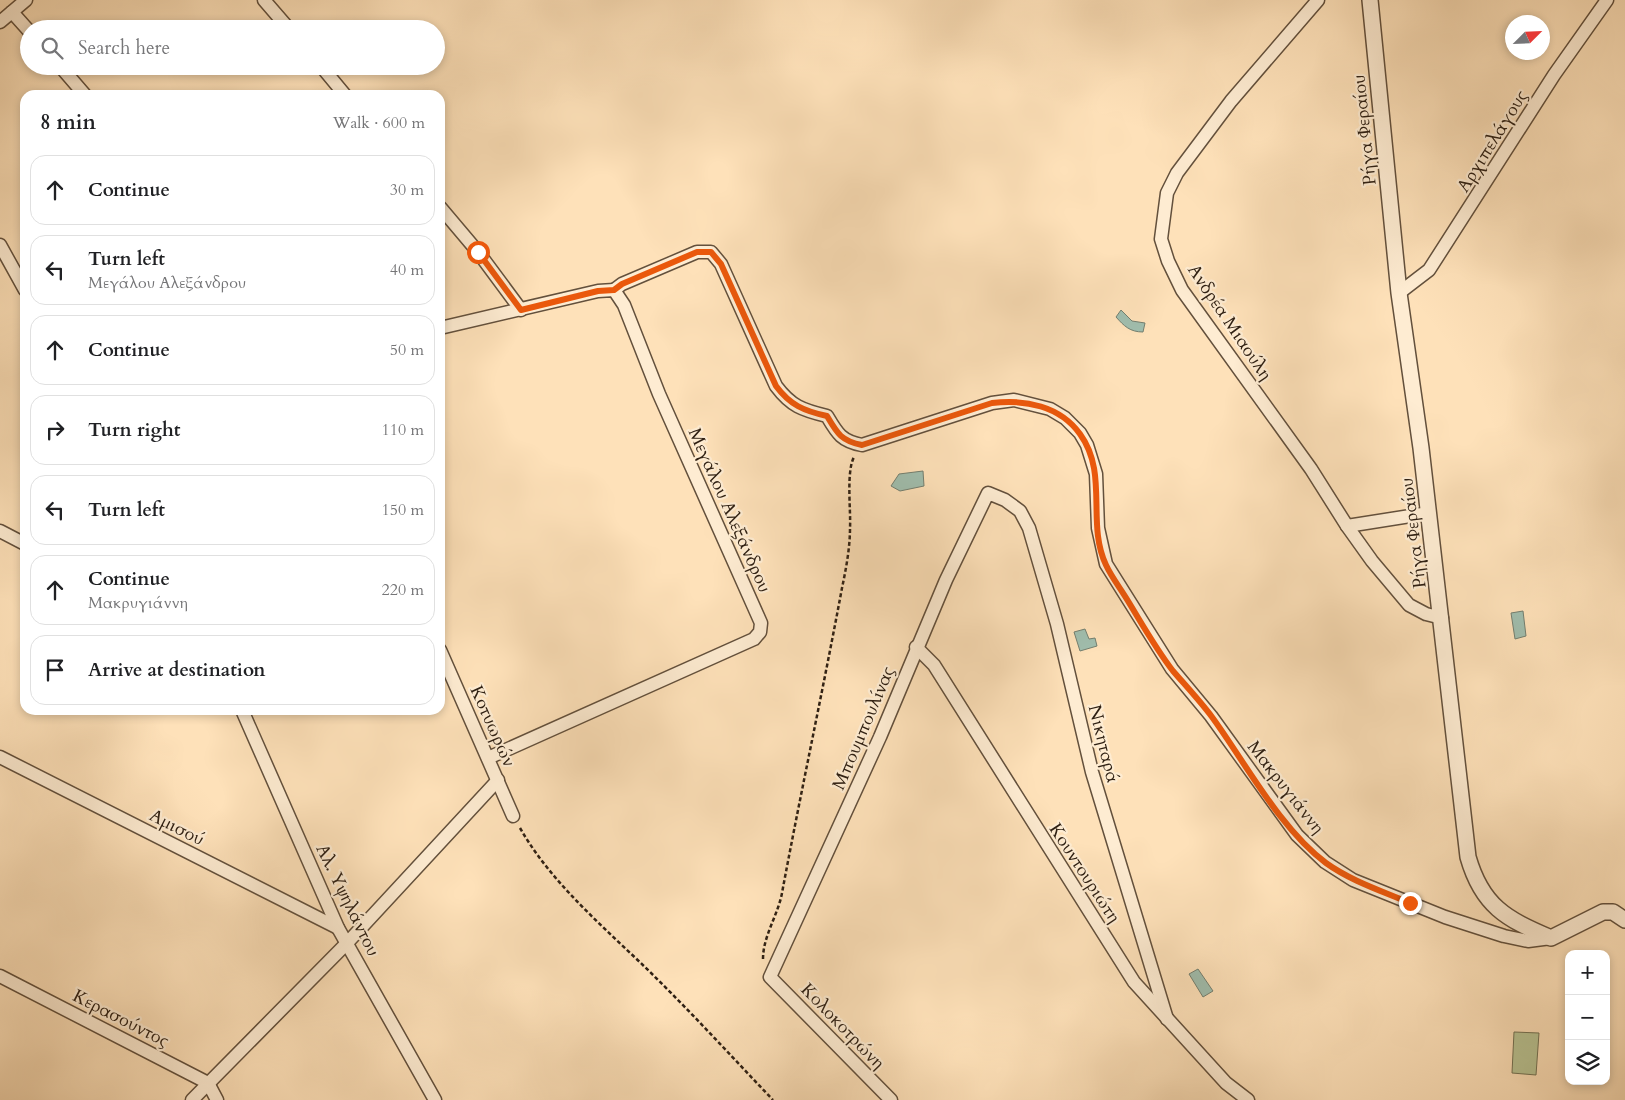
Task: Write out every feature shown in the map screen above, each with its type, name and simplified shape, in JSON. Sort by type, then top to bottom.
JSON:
[{"type":"street","points":[[0,22],[26,0]]},
{"type":"street","points":[[264,0],[281,20]]},
{"type":"street","name":"Ανδρέα Μιαούλη","points":[[1318,0],[1231,101],[1177,173],[1167,193],[1161,239],[1168,261],[1182,290],[1311,469],[1347,526],[1409,605],[1426,614],[1442,618]]},
{"type":"street","name":"Ρήγα Φεραίου","points":[[1370,0],[1399,294],[1442,618],[1468,857],[1480,891],[1499,910],[1519,923],[1551,938]]},
{"type":"street","name":"Αρχιπελάγους","points":[[1399,294],[1429,270],[1554,75],[1607,0]]},
{"type":"street","points":[[12,12],[20,21]]},
{"type":"street","points":[[68,75],[81,90]]},
{"type":"street","points":[[328,75],[341,90]]},
{"type":"street","points":[[445,213],[478,252],[521,310]]},
{"type":"street","points":[[0,245],[20,281]]},
{"type":"street","points":[[445,327],[598,291],[614,290],[622,284],[697,252],[711,252],[721,264],[776,386],[787,400],[799,408],[827,416],[836,433],[849,443],[862,445]]},
{"type":"street","name":"Μεγάλου Αλεξάνδρου","points":[[488,758],[754,639],[760,632],[761,623],[659,394],[624,305],[614,290]]},
{"type":"street","name":"Μακρυγιάννη","points":[[862,445],[992,403],[1014,400],[1050,409],[1065,418],[1080,433],[1087,445],[1096,474],[1098,528],[1106,564],[1151,639],[1172,669],[1211,716],[1297,835],[1325,862],[1353,880],[1445,916],[1504,936],[1528,941],[1551,938]]},
{"type":"street","name":"Μπουμπουλίνας","points":[[770,977],[880,736],[946,580],[988,493]]},
{"type":"street","name":"Νικηταρά","points":[[988,493],[1005,500],[1020,511],[1029,528],[1057,624],[1092,772],[1167,1019]]},
{"type":"street","points":[[1347,526],[1429,513]]},
{"type":"street","points":[[0,531],[20,541]]},
{"type":"street","name":"Κουντουριώτη","points":[[916,648],[934,665],[1134,982],[1226,1083],[1248,1100]]},
{"type":"street","name":"Κοτυωρών","points":[[445,661],[513,816]]},
{"type":"street","name":"Αλ. Υψηλάντου","points":[[244,715],[338,928],[348,942],[435,1100]]},
{"type":"street","name":"Αμισού","points":[[0,757],[338,928]]},
{"type":"street","points":[[192,1100],[348,942],[498,780]]},
{"type":"street","points":[[1551,938],[1603,912],[1613,912],[1625,920]]},
{"type":"street","name":"Κερασούντος","points":[[0,976],[208,1083]]},
{"type":"street","name":"Κολοκοτρώνη","points":[[770,977],[891,1100]]},
{"type":"street","points":[[208,1083],[217,1100]]},
{"type":"path","points":[[770,977],[764,967],[764,947],[781,896],[790,842],[827,674],[847,560],[852,460],[862,445]]},
{"type":"path","points":[[513,816],[532,848],[570,893],[656,978],[773,1100]]},
{"type":"green space","points":[[1514,1032],[1539,1033],[1536,1075],[1512,1073]]},
{"type":"shaded area","points":[[1121,310],[1132,321],[1145,323],[1143,332],[1131,330],[1116,317]]},
{"type":"shaded area","points":[[923,471],[924,486],[900,491],[891,486],[899,474]]},
{"type":"shaded area","points":[[1523,611],[1526,636],[1515,639],[1511,613]]},
{"type":"shaded area","points":[[1085,629],[1089,639],[1095,638],[1097,646],[1080,651],[1074,632]]},
{"type":"shaded area","points":[[1198,969],[1213,991],[1203,997],[1189,974]]},
{"type":"route","points":[[478,252],[521,310],[598,291],[614,290],[622,284],[697,252],[711,252],[721,264],[776,386],[787,400],[799,408],[827,416],[836,433],[849,443],[862,445],[992,403],[1014,400],[1050,409],[1065,418],[1080,433],[1092,459],[1098,490],[1098,528],[1106,564],[1151,639],[1172,669],[1211,716],[1297,835],[1325,862],[1353,880],[1410,903]]}]
